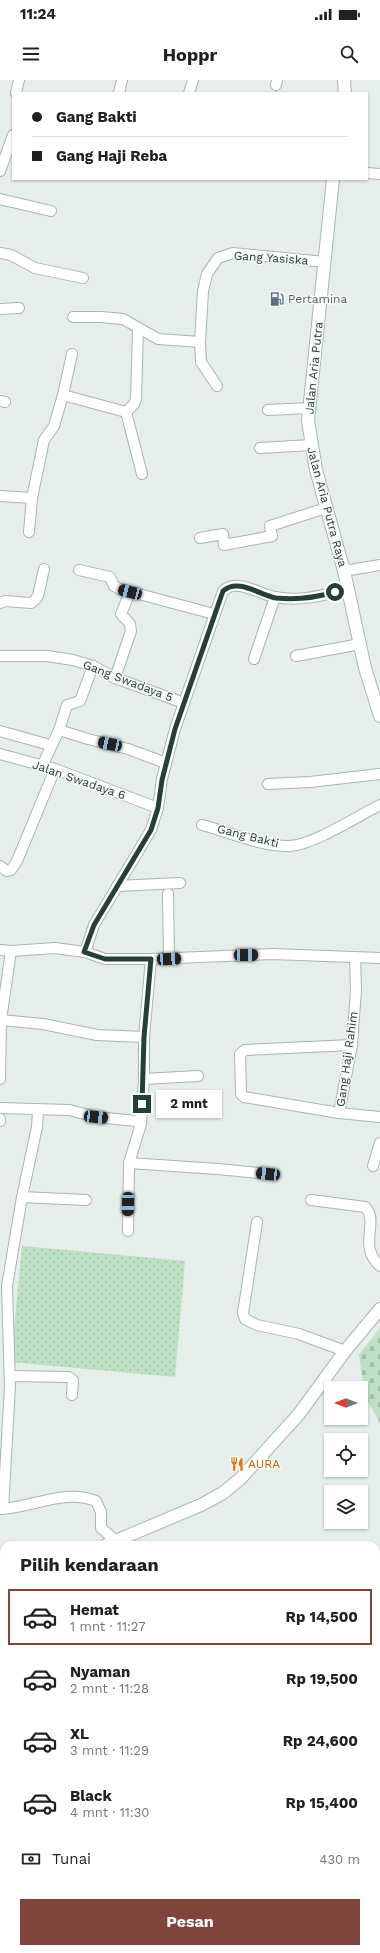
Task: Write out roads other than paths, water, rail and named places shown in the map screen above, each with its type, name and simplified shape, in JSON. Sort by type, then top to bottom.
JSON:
[{"type":"main road","points":[[344,80],[345,92]]},
{"type":"main road","name":"Jalan Aria Putra","points":[[310,441],[308,422],[309,408],[333,180]]},
{"type":"main road","name":"Jalan Aria Putra Raya","points":[[310,441],[326,508],[344,571],[360,644],[378,700],[380,716]]},
{"type":"main road","points":[[116,1541],[201,1505],[223,1493],[240,1479],[299,1414],[345,1351],[380,1309]]},
{"type":"street","points":[[16,92],[19,80]]},
{"type":"street","points":[[122,80],[122,92]]},
{"type":"street","points":[[189,92],[193,80]]},
{"type":"street","points":[[0,171],[12,138]]},
{"type":"street","points":[[368,173],[380,174]]},
{"type":"street","points":[[0,199],[51,212]]},
{"type":"street","points":[[0,252],[11,255],[35,268],[83,278]]},
{"type":"street","name":"Gang Yasiska","points":[[200,342],[203,291],[207,274],[218,258],[233,253],[325,262]]},
{"type":"street","points":[[0,309],[19,308]]},
{"type":"street","points":[[73,317],[107,317],[123,319],[138,329],[158,339],[200,342],[201,362],[217,386]]},
{"type":"street","points":[[126,412],[134,404],[136,399],[138,329]]},
{"type":"street","points":[[29,532],[32,498],[44,440],[54,426],[63,395],[72,354]]},
{"type":"street","points":[[63,395],[126,412]]},
{"type":"street","points":[[268,410],[309,408]]},
{"type":"street","points":[[126,412],[142,474]]},
{"type":"street","points":[[260,448],[310,441]]},
{"type":"street","points":[[0,496],[32,498]]},
{"type":"street","points":[[200,538],[223,534],[224,544],[272,536],[270,526],[326,508]]},
{"type":"street","points":[[344,571],[380,565]]},
{"type":"street","points":[[0,603],[4,601],[31,603],[38,596],[44,570]]},
{"type":"street","points":[[79,570],[110,577],[114,586],[130,592],[214,614]]},
{"type":"street","points":[[84,952],[94,925],[151,830],[158,808],[166,763],[184,703],[223,591],[232,587],[244,587],[274,597],[310,599],[348,589]]},
{"type":"street","points":[[115,678],[131,631],[130,624],[121,614],[130,592]]},
{"type":"street","points":[[254,659],[274,597]]},
{"type":"street","points":[[296,656],[360,644]]},
{"type":"street","name":"Gang Swadaya 5","points":[[0,656],[47,656],[73,660],[93,666],[115,678],[184,703]]},
{"type":"street","points":[[42,766],[50,745],[59,730],[67,705],[80,701],[93,666]]},
{"type":"street","points":[[59,730],[128,749],[166,763]]},
{"type":"street","points":[[0,731],[50,745]]},
{"type":"street","name":"Jalan Swadaya 6","points":[[0,754],[55,769],[158,808]]},
{"type":"street","points":[[0,866],[8,871],[11,870],[17,861],[55,769]]},
{"type":"street","points":[[268,784],[310,782],[380,774]]},
{"type":"street","name":"Gang Bakti","points":[[202,825],[266,843],[288,846],[310,842],[380,805]]},
{"type":"street","points":[[117,886],[180,883]]},
{"type":"street","points":[[168,894],[169,959]]},
{"type":"street","points":[[0,950],[11,951],[55,948],[84,952],[105,959],[169,959],[272,954],[380,958]]},
{"type":"street","points":[[0,1079],[1,1020],[11,951]]},
{"type":"street","name":"Gang Haji Rahim","points":[[339,1113],[352,1045],[356,990],[355,957]]},
{"type":"street","points":[[128,1231],[129,1163],[140,1124],[144,1079],[144,1037],[151,959]]},
{"type":"street","points":[[1,1020],[43,1024],[97,1035],[144,1037]]},
{"type":"street","points":[[352,1045],[245,1050],[240,1054],[240,1091],[244,1097],[339,1113],[380,1117]]},
{"type":"street","points":[[144,1079],[198,1076]]},
{"type":"street","points":[[0,1108],[68,1110],[96,1117],[136,1121],[140,1120]]},
{"type":"street","points":[[38,1110],[37,1127],[22,1197],[8,1286],[10,1376],[5,1386],[2,1509],[67,1497],[88,1498],[96,1501],[101,1512],[103,1531],[110,1541]]},
{"type":"street","points":[[373,1166],[380,1143]]},
{"type":"street","points":[[129,1163],[268,1174]]},
{"type":"street","points":[[22,1197],[86,1200]]},
{"type":"street","points":[[311,1200],[365,1207],[369,1210],[372,1219],[370,1251],[374,1260],[380,1266]]},
{"type":"street","points":[[257,1222],[243,1313],[245,1319],[257,1325],[299,1334],[345,1351]]},
{"type":"street","points":[[10,1376],[70,1377],[73,1380],[72,1395]]},
{"type":"place","name":"Pertamina","points":[[277,299]]},
{"type":"place","name":"AURA","points":[[237,1464]]}]
